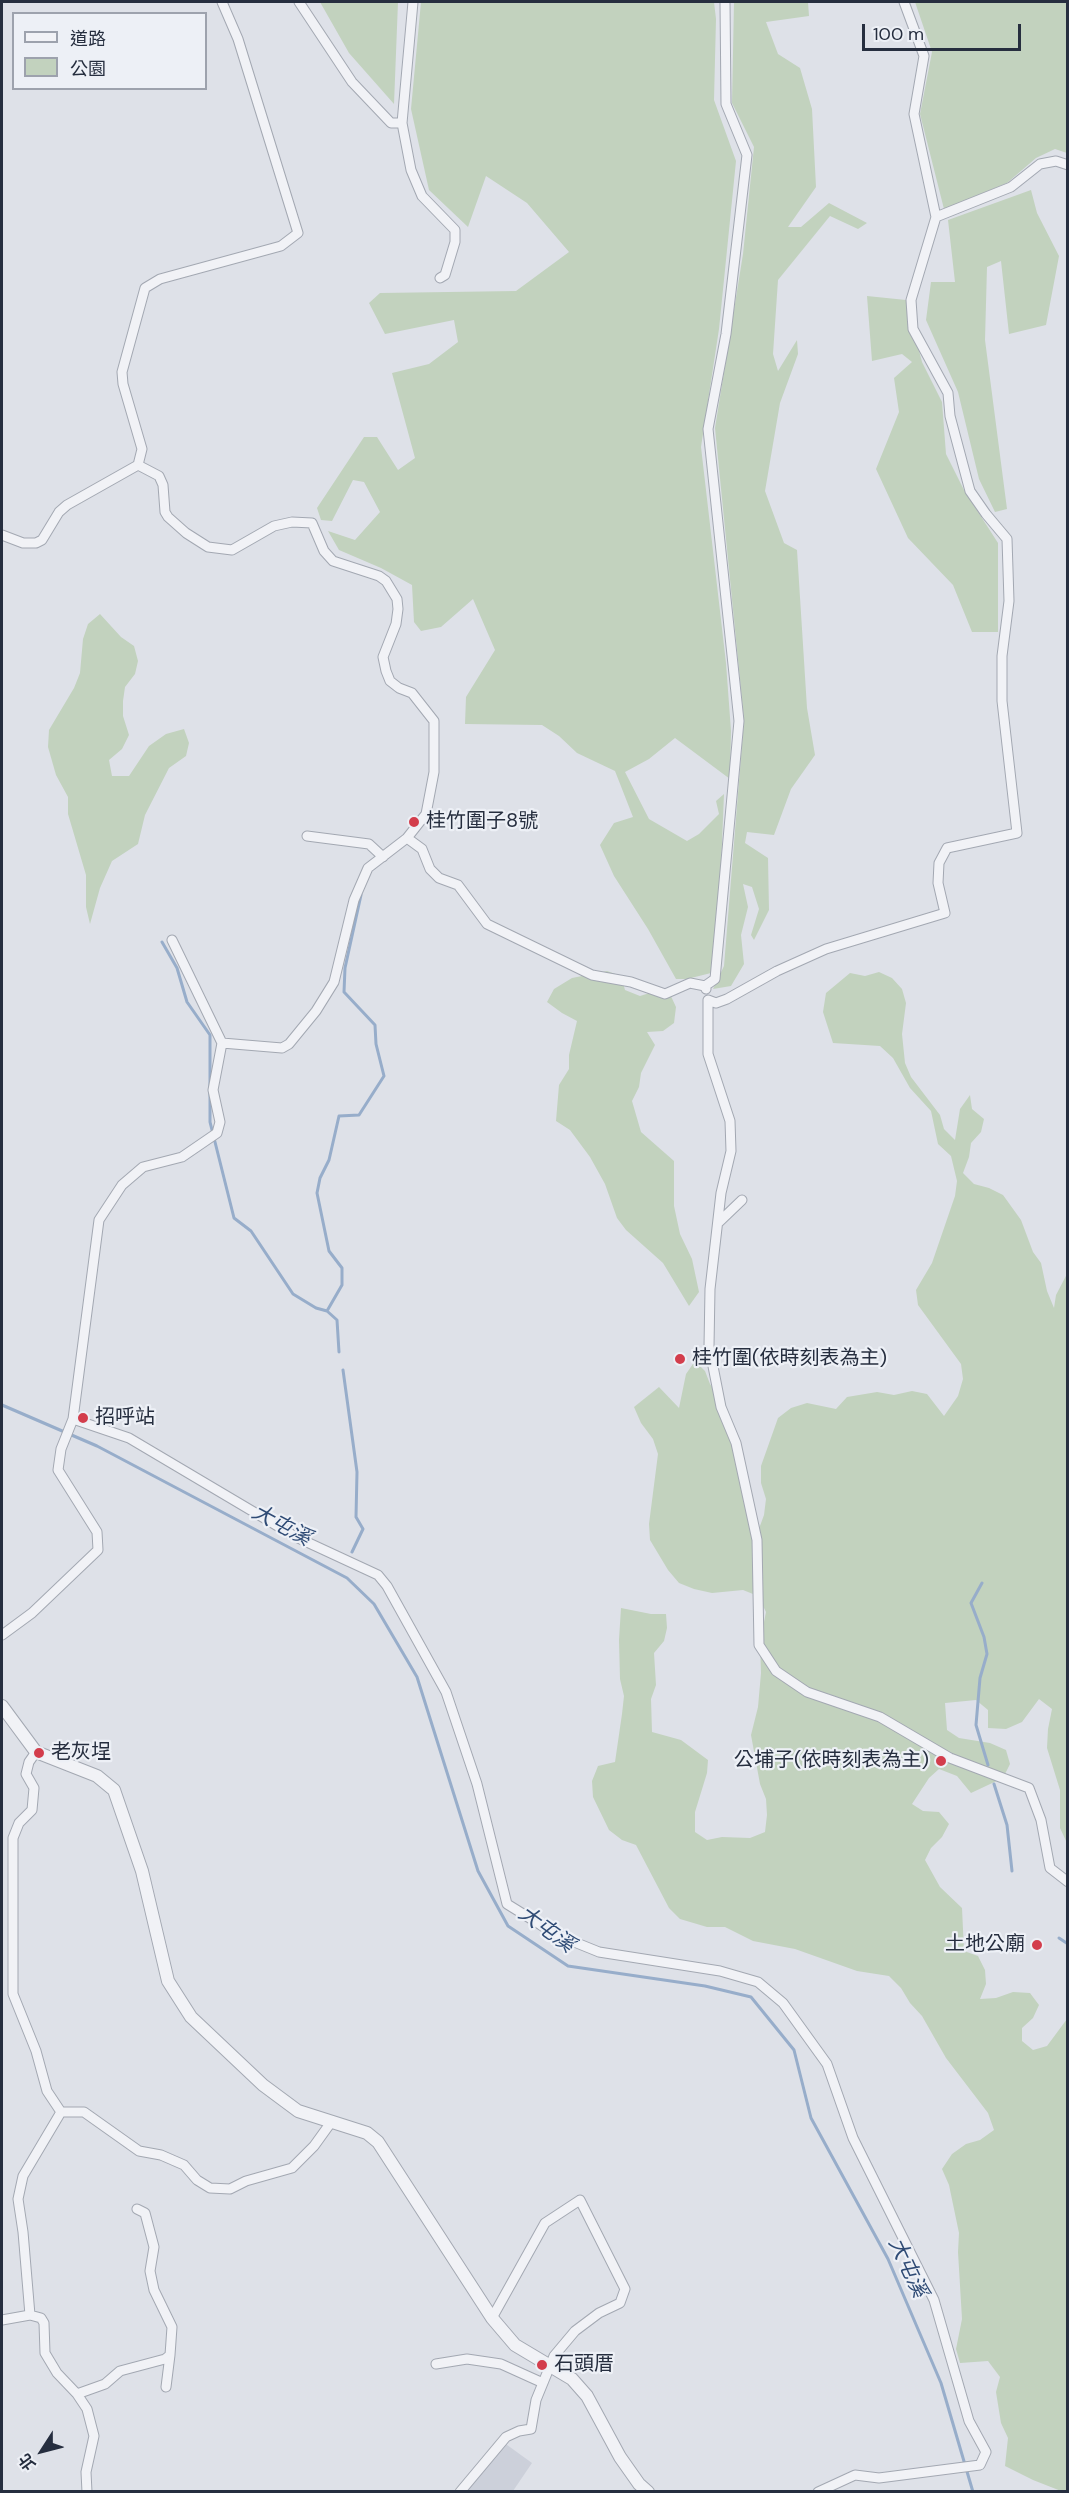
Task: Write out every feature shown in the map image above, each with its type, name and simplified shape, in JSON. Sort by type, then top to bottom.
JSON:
[{"type":"street","points":[[2,535],[23,543],[36,543],[42,540],[59,512],[67,505],[138,465],[142,449],[123,384],[122,372],[145,288],[160,279],[281,246],[298,233],[238,39],[222,2]]},
{"type":"street","points":[[300,2],[352,82],[391,123],[402,123]]},
{"type":"street","points":[[413,2],[402,123],[411,170],[422,196],[455,230],[455,242],[445,275],[440,278]]},
{"type":"street","points":[[407,838],[422,849],[430,869],[439,878],[458,885],[487,924],[591,975],[631,982],[665,994],[690,982],[705,986],[715,979],[739,721],[708,429],[726,334],[747,155],[726,104],[725,2]]},
{"type":"street","points":[[708,1000],[716,1003],[727,999],[768,975],[826,949],[945,913],[938,884],[939,863],[947,848],[1017,833],[1002,701],[1002,657],[1009,601],[1007,539],[970,491],[950,416],[948,393],[913,329],[911,300],[936,217],[914,114],[924,56],[904,2]]},
{"type":"street","points":[[936,217],[1011,187],[1040,164],[1056,161],[1068,165]]},
{"type":"street","points":[[138,465],[159,476],[163,484],[165,512],[168,517],[186,533],[208,547],[232,550],[274,526],[292,522],[312,523],[324,551],[333,561],[379,576],[386,581],[397,599],[398,609],[396,624],[383,657],[386,671],[390,681],[399,688],[412,693],[434,721],[434,772],[426,814],[407,838],[368,868],[354,900],[334,982],[316,1011],[289,1044],[282,1048],[222,1043]]},
{"type":"street","points":[[307,836],[369,844],[383,857]]},
{"type":"street","points":[[2,1635],[32,1612],[98,1550],[97,1532],[58,1470],[61,1449],[72,1423],[99,1220],[122,1185],[143,1167],[182,1157],[217,1133],[220,1122],[213,1090],[222,1043],[172,940]]},
{"type":"street","points":[[705,986],[708,1000],[708,1054],[730,1122],[731,1151],[721,1193],[710,1289],[709,1346],[722,1407],[736,1443],[757,1540],[759,1646],[776,1671],[807,1692],[880,1717],[950,1758],[1029,1788],[1041,1820],[1050,1868],[1068,1882]]},
{"type":"street","points":[[718,1223],[742,1200]]},
{"type":"street","points":[[72,1423],[129,1438],[296,1537],[378,1575],[387,1586],[446,1692],[477,1784],[507,1904],[557,1935],[599,1952],[720,1971],[758,1982],[783,2003],[827,2064],[853,2138],[934,2301],[969,2421],[986,2452],[981,2465],[879,2478],[855,2475],[818,2492]]},
{"type":"street","points":[[2,1706],[36,1752],[97,1776],[114,1790],[142,1871],[168,1981],[191,2017],[263,2085],[298,2111],[367,2133],[378,2142],[492,2318],[515,2345],[551,2364],[572,2379],[588,2396],[620,2457],[639,2484],[648,2492]]},
{"type":"street","points":[[36,1752],[29,1762],[26,1774],[34,1788],[32,1810],[19,1823],[13,1838],[13,1994],[36,2051],[47,2091],[61,2112]]},
{"type":"street","points":[[61,2112],[84,2112],[139,2151],[161,2155],[184,2165],[197,2180],[210,2188],[230,2188],[292,2168],[314,2146],[332,2121]]},
{"type":"street","points":[[30,2315],[18,2199],[19,2189],[23,2176],[61,2112]]},
{"type":"street","points":[[460,2492],[506,2437],[531,2429],[536,2400],[554,2356],[574,2331],[599,2313],[620,2303],[625,2289],[580,2200],[545,2223],[492,2318]]},
{"type":"street","points":[[137,2209],[145,2213],[154,2247],[150,2271],[154,2290],[171,2327],[166,2387]]},
{"type":"street","points":[[2,2320],[30,2315],[41,2318],[44,2323],[45,2353],[57,2373],[77,2394],[87,2409],[94,2436],[86,2472],[87,2492]]},
{"type":"street","points":[[77,2394],[105,2384],[120,2371],[165,2359],[170,2355]]},
{"type":"street","points":[[436,2364],[467,2359],[501,2364],[543,2383]]},
{"type":"shaded area","points":[[503,2442],[532,2463],[513,2491],[463,2492]]},
{"type":"green space","points":[[320,2],[398,2],[394,104],[349,53]]},
{"type":"green space","points":[[421,2],[714,2],[716,19],[714,100],[736,161],[719,329],[701,447],[726,663],[731,731],[730,779],[675,738],[649,759],[625,772],[649,819],[687,841],[699,834],[719,814],[716,801],[724,794],[720,892],[711,973],[687,979],[676,979],[614,876],[600,845],[614,823],[633,817],[615,771],[577,753],[559,736],[542,725],[465,724],[466,697],[495,650],[473,599],[441,627],[421,631],[414,622],[412,585],[381,568],[339,550],[328,531],[355,540],[380,512],[364,482],[353,480],[332,521],[321,520],[317,508],[364,437],[377,437],[398,470],[415,458],[392,373],[429,364],[458,342],[454,320],[385,334],[369,303],[380,293],[516,291],[569,252],[527,203],[486,176],[468,227],[429,190],[411,109]]},
{"type":"green space","points":[[734,2],[808,2],[809,16],[766,22],[778,54],[800,68],[812,109],[816,187],[788,227],[801,227],[829,203],[867,223],[858,229],[830,216],[778,280],[773,354],[778,371],[797,340],[798,354],[780,403],[765,491],[784,543],[797,550],[807,708],[815,755],[791,789],[774,835],[747,832],[745,843],[768,858],[769,910],[754,940],[751,935],[759,909],[752,887],[743,884],[748,907],[741,935],[744,964],[731,986],[713,989],[724,966],[744,720],[715,428],[743,254],[754,147],[732,103]]},
{"type":"green space","points":[[915,2],[1067,2],[1067,153],[1055,149],[1036,158],[1007,183],[944,209],[920,114],[932,52]]},
{"type":"green space","points":[[1031,190],[1037,213],[1059,256],[1046,325],[1009,334],[1001,261],[987,267],[985,340],[1007,509],[995,512],[979,479],[958,392],[926,320],[931,282],[955,282],[948,220]]},
{"type":"green space","points":[[867,296],[906,300],[922,362],[942,402],[946,454],[964,490],[998,543],[998,632],[972,632],[953,585],[908,538],[876,469],[899,412],[894,378],[912,362],[902,354],[872,361]]},
{"type":"green space","points":[[100,614],[121,637],[134,646],[138,661],[135,674],[125,687],[123,701],[123,716],[129,735],[122,749],[109,760],[112,776],[129,776],[149,746],[166,734],[184,729],[189,743],[186,756],[169,768],[145,815],[138,844],[112,861],[100,888],[90,924],[86,907],[86,875],[68,814],[68,797],[56,775],[48,747],[49,730],[74,688],[80,673],[83,639],[88,624]]},
{"type":"green space","points":[[607,971],[621,976],[625,990],[640,996],[656,991],[669,992],[676,1007],[674,1023],[663,1031],[647,1032],[655,1045],[641,1073],[639,1087],[632,1101],[641,1132],[674,1161],[674,1206],[680,1234],[692,1259],[699,1292],[689,1306],[663,1263],[626,1230],[617,1218],[605,1184],[590,1157],[570,1130],[556,1121],[559,1085],[569,1069],[569,1055],[577,1021],[547,1002],[554,989],[572,978]]},
{"type":"green space","points":[[879,972],[892,978],[902,989],[906,1003],[902,1034],[905,1063],[911,1077],[940,1115],[944,1129],[955,1140],[960,1109],[970,1095],[972,1109],[984,1119],[981,1132],[971,1143],[963,1173],[974,1184],[1003,1195],[1021,1220],[1033,1252],[1041,1263],[1047,1291],[1054,1308],[1056,1295],[1067,1274],[1067,1843],[1060,1828],[1060,1790],[1047,1748],[1052,1709],[1039,1699],[1022,1722],[1006,1729],[988,1728],[988,1710],[976,1700],[945,1703],[947,1730],[959,1738],[990,1743],[1006,1750],[1010,1764],[1003,1778],[971,1793],[957,1776],[939,1769],[929,1778],[912,1804],[923,1811],[939,1812],[949,1824],[925,1860],[940,1887],[962,1908],[964,1951],[978,1956],[985,1970],[986,1984],[980,1999],[996,1998],[1013,1992],[1030,1993],[1039,2005],[1033,2018],[1022,2028],[1022,2041],[1033,2050],[1047,2046],[1067,2019],[1067,2491],[1061,2491],[1033,2480],[1005,2466],[1008,2438],[1001,2423],[996,2392],[1000,2377],[988,2361],[960,2363],[956,2349],[962,2319],[959,2233],[949,2185],[942,2169],[952,2154],[994,2130],[988,2113],[946,2058],[922,2016],[889,1976],[857,1971],[795,1949],[753,1941],[725,1927],[707,1927],[680,1919],[669,1908],[636,1845],[622,1840],[609,1830],[593,1797],[592,1781],[598,1766],[615,1762],[624,1696],[620,1679],[621,1608],[651,1614],[666,1614],[667,1628],[664,1641],[654,1653],[656,1685],[651,1699],[652,1732],[681,1740],[708,1760],[707,1773],[695,1812],[695,1832],[707,1840],[722,1837],[750,1838],[765,1832],[766,1799],[760,1784],[751,1735],[758,1707],[761,1673],[760,1642],[766,1612],[758,1596],[743,1590],[712,1593],[694,1589],[679,1583],[668,1570],[650,1540],[649,1524],[658,1454],[653,1439],[641,1423],[634,1407],[659,1387],[679,1408],[686,1374],[695,1361],[705,1371],[710,1384],[720,1398],[743,1484],[743,1501],[750,1515],[753,1545],[764,1515],[766,1499],[761,1483],[761,1466],[778,1418],[791,1408],[807,1403],[836,1409],[847,1397],[877,1392],[894,1395],[912,1391],[927,1394],[944,1416],[958,1396],[963,1379],[961,1364],[918,1305],[916,1290],[932,1263],[955,1196],[957,1181],[951,1156],[938,1144],[931,1111],[910,1088],[893,1058],[880,1046],[833,1043],[823,1012],[826,993],[850,973],[865,976]]},
{"type":"waterway","points":[[327,1311],[342,1285],[342,1268],[329,1251],[317,1193],[320,1178],[329,1160],[339,1116],[359,1115],[384,1076],[376,1044],[375,1025],[344,992],[345,968],[361,895]]},
{"type":"waterway","points":[[162,942],[177,968],[187,1002],[210,1035],[210,1087]]},
{"type":"waterway","points":[[210,1093],[210,1122],[234,1218],[251,1231],[293,1294],[316,1308],[327,1311],[337,1320],[339,1352]]},
{"type":"waterway","points":[[343,1370],[357,1472],[356,1517],[363,1529],[352,1552]]},
{"type":"waterway","name":"大屯溪","points":[[2,1405],[97,1446],[347,1578],[374,1604],[417,1677],[478,1871],[508,1926],[568,1966],[705,1986],[751,1997],[794,2050],[811,2118],[888,2259],[941,2383],[973,2492]]},
{"type":"waterway","points":[[982,1583],[971,1603],[984,1637],[987,1654],[980,1678],[976,1725],[988,1765]]},
{"type":"waterway","points":[[994,1784],[1007,1825],[1012,1871]]},
{"type":"waterway","points":[[1059,1938],[1068,1944]]},
{"type":"place","name":"桂竹圍子8號","points":[[414,822]]},
{"type":"place","name":"桂竹圍(依時刻表為主)","points":[[680,1359]]},
{"type":"place","name":"招呼站","points":[[83,1418]]},
{"type":"place","name":"老灰埕","points":[[39,1753]]},
{"type":"place","name":"公埔子(依時刻表為主)","points":[[941,1761]]},
{"type":"place","name":"土地公廟","points":[[1037,1945]]},
{"type":"place","name":"石頭厝","points":[[542,2365]]}]
